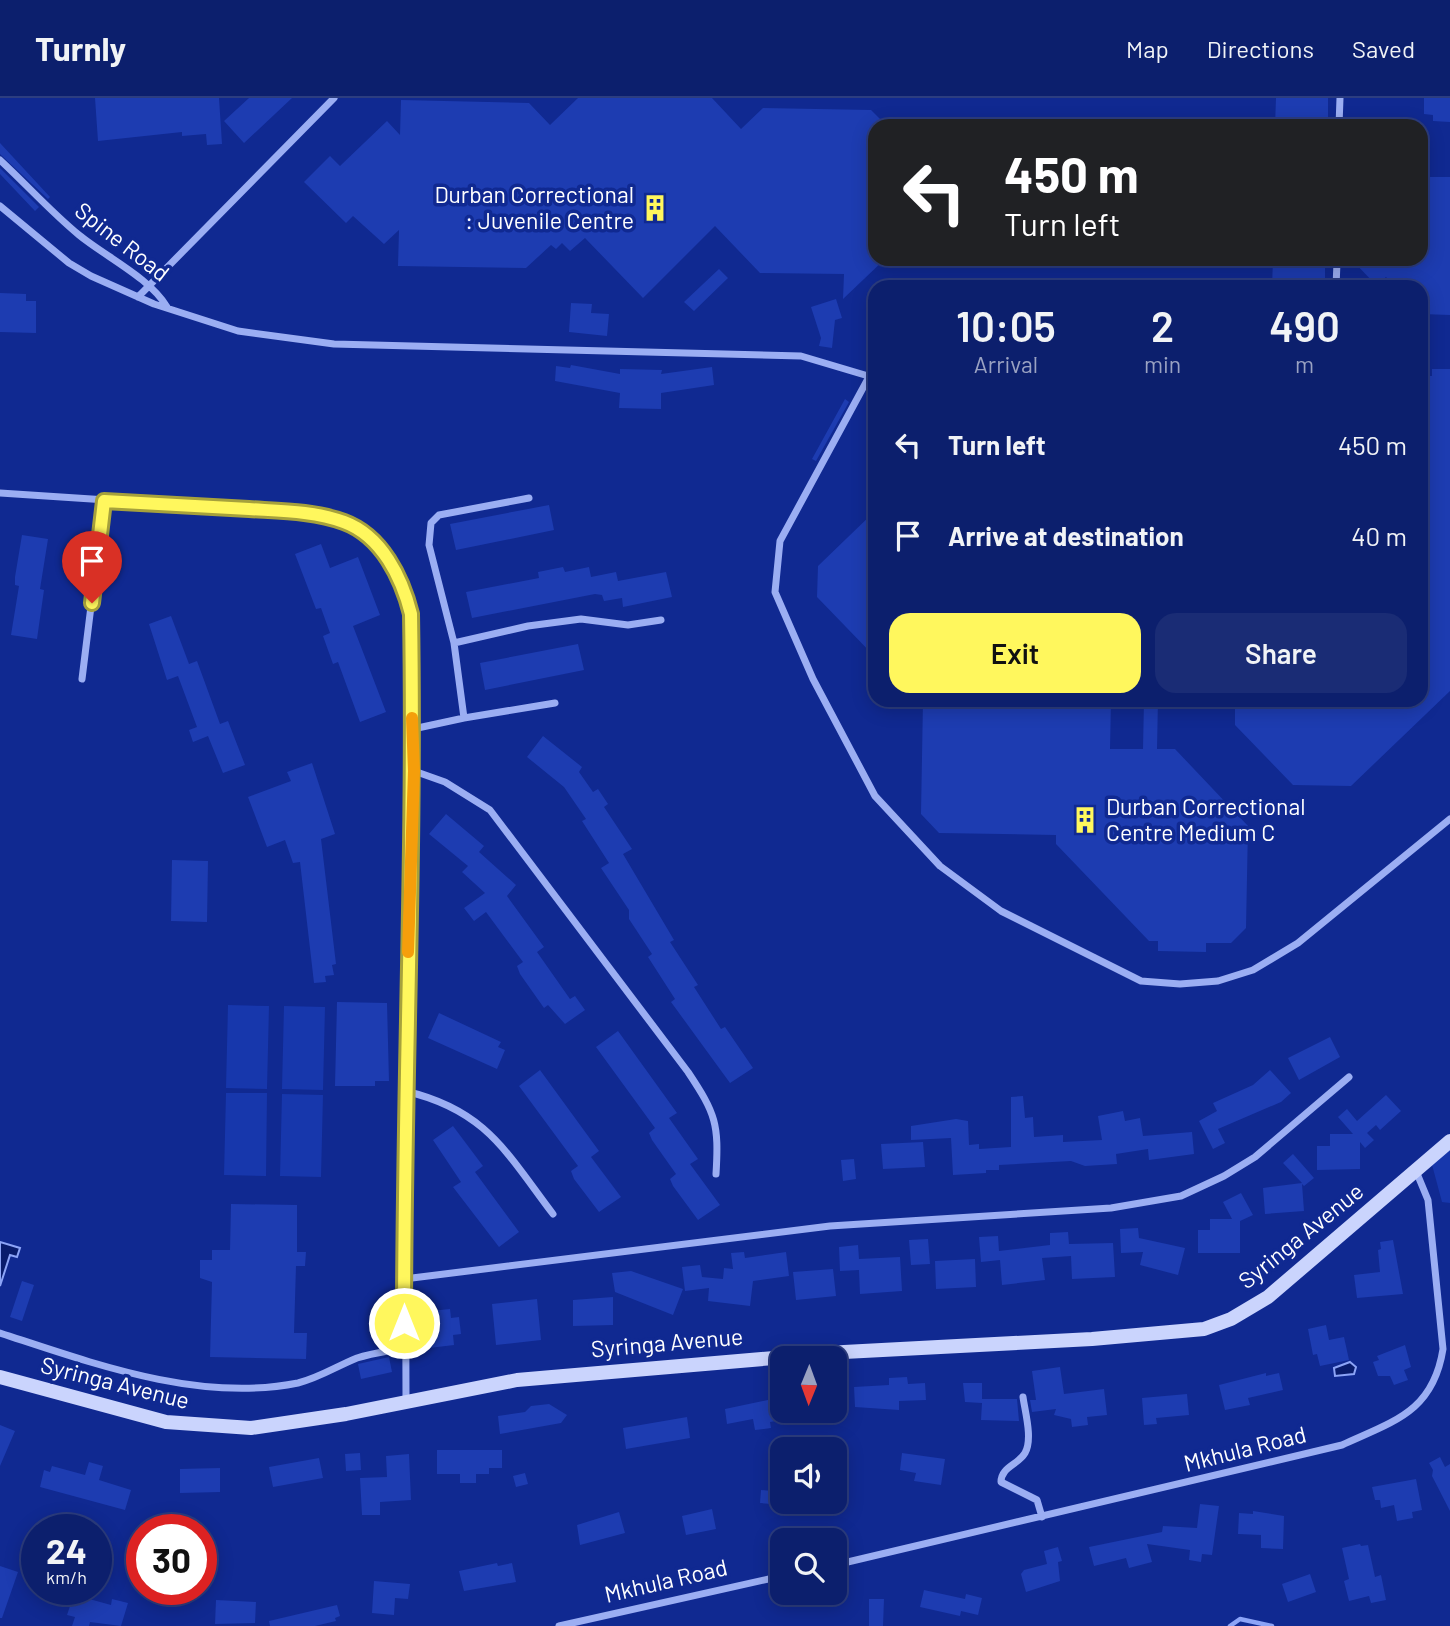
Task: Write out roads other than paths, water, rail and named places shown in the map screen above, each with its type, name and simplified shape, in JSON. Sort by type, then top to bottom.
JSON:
[{"type":"street","points":[[138,297],[334,98]]},
{"type":"street","points":[[1339,119],[1340,98]]},
{"type":"street","name":"Spine Road","points":[[0,160],[78,234],[149,284],[167,307]]},
{"type":"street","name":"Spine Road","points":[[0,206],[69,263],[138,297],[167,307]]},
{"type":"street","points":[[167,307],[238,331],[286,340],[800,356],[868,376]]},
{"type":"street","points":[[868,384],[780,541],[775,592],[813,679],[875,796],[940,866],[1001,911],[1142,981],[1181,984],[1218,981],[1253,970],[1298,943],[1450,819]]},
{"type":"street","points":[[0,493],[304,513],[346,523],[377,545],[394,567],[405,591],[411,614],[414,771],[405,1091],[406,1400]]},
{"type":"street","points":[[464,718],[454,643],[429,545],[432,523],[439,515],[529,498]]},
{"type":"street","points":[[82,679],[104,501]]},
{"type":"street","points":[[454,643],[528,626],[581,619],[628,625],[661,620]]},
{"type":"street","points":[[412,729],[555,703]]},
{"type":"street","points":[[414,771],[445,782],[490,810],[688,1072],[716,1121],[716,1174]]},
{"type":"street","points":[[404,1279],[830,1226],[1111,1208],[1181,1196],[1224,1176],[1255,1157],[1349,1077]]},
{"type":"street","points":[[405,1091],[448,1104],[484,1126],[553,1214]]},
{"type":"street","name":"Syringa Avenue","points":[[0,1377],[166,1422],[218,1427],[288,1424],[517,1380],[844,1352],[1092,1339],[1204,1329],[1231,1318],[1268,1297],[1450,1141]]},
{"type":"street","name":"Mkhula Road","points":[[847,1562],[1342,1445],[1400,1417],[1431,1391],[1440,1370],[1443,1349],[1428,1200],[1415,1171]]},
{"type":"street","points":[[0,1333],[76,1358],[189,1385],[239,1387],[297,1383],[360,1357],[404,1348]]},
{"type":"street","points":[[1023,1397],[1027,1447],[1024,1455],[1003,1471],[1001,1482],[1037,1500],[1042,1517]]},
{"type":"street","name":"Mkhula Road","points":[[559,1626],[770,1579]]},
{"type":"waterway","points":[[1230,1626],[1240,1619],[1272,1626]]},
{"type":"place","name":"Durban Correctional : Juvenile Centre","points":[[655,208]]},
{"type":"place","name":"Durban Correctional Centre Medium C","points":[[1085,820]]}]
